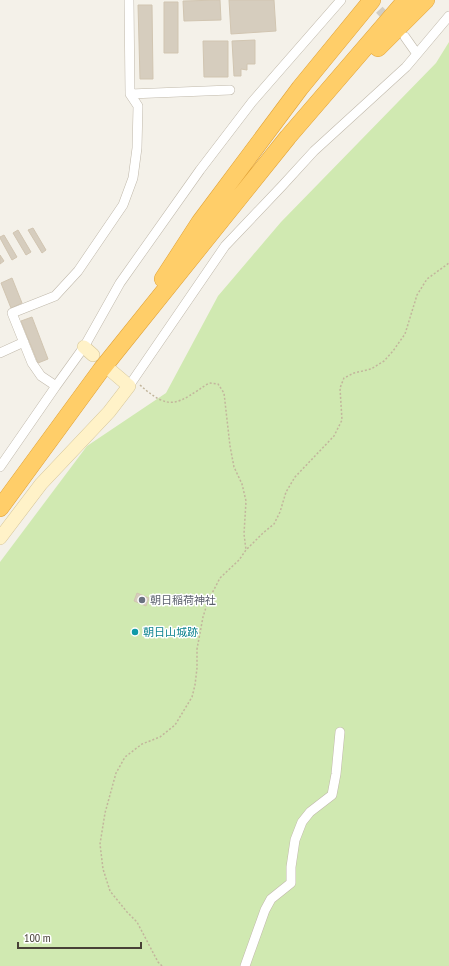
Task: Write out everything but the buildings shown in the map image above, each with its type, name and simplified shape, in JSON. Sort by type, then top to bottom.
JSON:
[{"type":"highway","points":[[162,281],[200,222],[300,88],[372,0]]},
{"type":"highway","points":[[0,493],[96,361],[282,131],[394,0]]},
{"type":"highway","points":[[0,508],[101,370],[280,148],[406,0]]},
{"type":"highway","points":[[280,148],[366,59],[426,0]]},
{"type":"street","points":[[56,386],[41,376],[32,363],[12,314],[55,296],[78,271],[123,205],[133,178],[137,148],[138,106],[130,94],[129,0]]},
{"type":"street","points":[[0,468],[56,386],[88,351],[120,283],[200,170],[252,102],[341,0]]},
{"type":"street","points":[[0,538],[41,484],[109,412],[225,246],[314,151],[406,67],[449,16]]},
{"type":"street","points":[[405,37],[417,54]]},
{"type":"street","points":[[130,94],[230,90]]},
{"type":"street","points":[[0,353],[24,342]]},
{"type":"street","points":[[109,369],[131,382]]},
{"type":"street","points":[[245,966],[270,899],[292,883],[291,867],[295,840],[302,822],[310,812],[332,794],[336,774],[340,732]]},
{"type":"path","points":[[162,966],[158,962],[137,922],[110,891],[103,869],[100,844],[105,813],[116,773],[125,757],[142,744],[160,737],[175,725],[192,697],[196,679],[197,649],[203,617],[208,601],[220,578],[239,560],[246,550],[263,533],[274,524],[280,512],[286,492],[295,477],[334,436],[342,420],[340,388],[344,378],[354,373],[371,369],[384,361],[393,352],[405,334],[417,295],[427,279],[449,263]]},
{"type":"path","points":[[131,382],[156,398],[167,403],[180,401],[209,383],[218,384],[224,393],[234,467],[242,484],[246,500],[244,534],[246,550]]},
{"type":"green space","points":[[449,42],[449,966],[0,966],[0,562],[87,446],[166,393],[218,296],[281,222],[436,63]]},
{"type":"tunnel","points":[[370,0],[391,22]]},
{"type":"place","name":"朝日稲荷神社","points":[[142,600]]},
{"type":"place","name":"朝日山城跡","points":[[135,632]]}]
